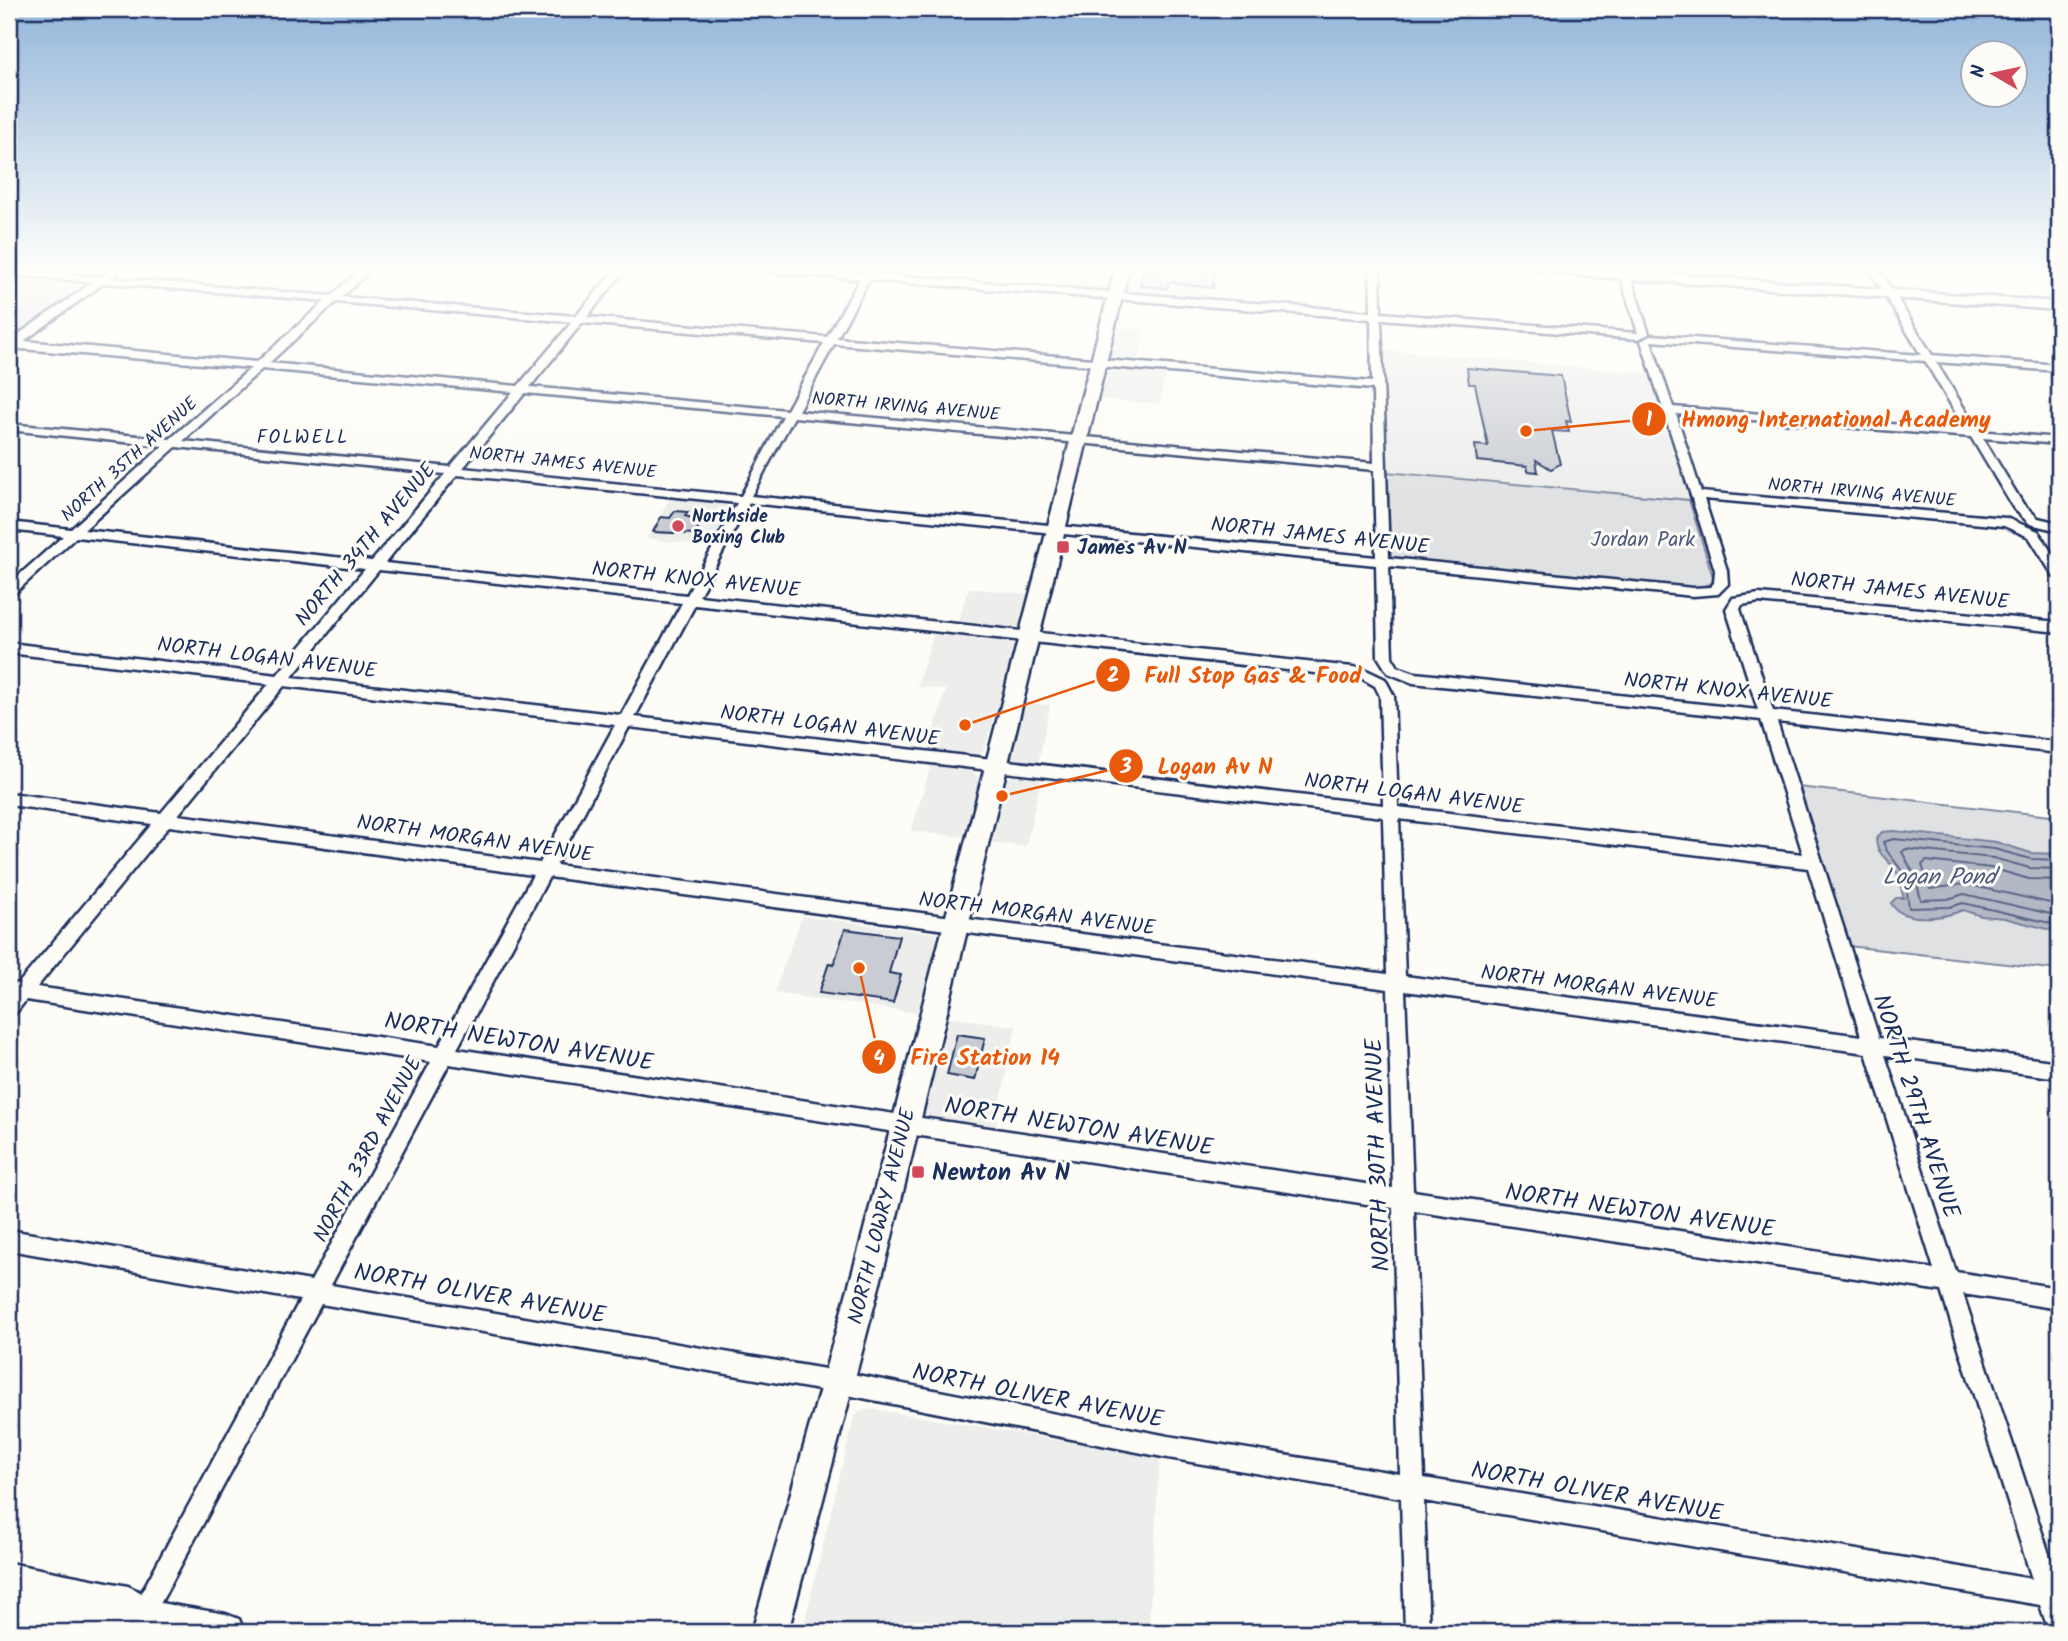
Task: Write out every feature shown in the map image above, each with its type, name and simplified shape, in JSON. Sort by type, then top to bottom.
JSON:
[{"type":"main road","name":"NORTH LOWRY AVENUE","points":[[769,1632],[905,1124],[1102,346]]},
{"type":"main road","points":[[9,1580],[128,1604],[136,1625]]},
{"type":"main road","points":[[9,1602],[117,1623],[226,1632]]},
{"type":"street","name":"NORTH IRVING AVENUE","points":[[28,346],[1378,467]]},
{"type":"street","name":"NORTH 35TH AVENUE","points":[[9,591],[281,346]]},
{"type":"street","name":"NORTH 34TH AVENUE","points":[[9,1008],[15,991],[164,819],[557,346]]},
{"type":"street","name":"NORTH 33RD AVENUE","points":[[136,1625],[828,346]]},
{"type":"street","points":[[896,346],[1376,386]]},
{"type":"street","name":"NORTH 30TH AVENUE","points":[[1376,346],[1417,1632]]},
{"type":"street","points":[[1648,346],[1696,495]]},
{"type":"street","points":[[1755,346],[2059,368]]},
{"type":"street","points":[[1920,346],[2059,574]]},
{"type":"street","points":[[1669,410],[2059,442]]},
{"type":"street","name":"NORTH JAMES AVENUE","points":[[9,427],[1693,592],[1717,589],[1721,584],[1721,570],[1696,495]]},
{"type":"street","name":"NORTH IRVING AVENUE","points":[[1696,495],[2059,527]]},
{"type":"street","name":"NORTH KNOX AVENUE","points":[[9,526],[2059,747]]},
{"type":"street","name":"NORTH JAMES AVENUE","points":[[1738,601],[1759,598],[2059,627]]},
{"type":"street","name":"NORTH 29TH AVENUE","points":[[1738,601],[1734,605],[1734,615],[1948,1281],[2054,1595],[2059,1627]]},
{"type":"street","name":"NORTH LOGAN AVENUE","points":[[9,648],[1814,862]]},
{"type":"street","name":"NORTH MORGAN AVENUE","points":[[9,799],[2059,1070]]},
{"type":"street","name":"NORTH NEWTON AVENUE","points":[[15,991],[2059,1298]]},
{"type":"street","name":"NORTH OLIVER AVENUE","points":[[9,1240],[837,1382],[1073,1430],[2054,1595]]},
{"type":"shaded area","points":[[1110,346],[1142,346],[1138,363],[1107,358]]},
{"type":"shaded area","points":[[1383,350],[1650,373],[1689,500],[1386,472]]},
{"type":"shaded area","points":[[1112,368],[1166,373],[1159,404],[1095,399],[1103,374]]},
{"type":"shaded area","points":[[671,497],[732,503],[711,546],[646,539]]},
{"type":"shaded area","points":[[969,588],[1028,594],[1021,625],[1009,630],[957,624]]},
{"type":"shaded area","points":[[934,633],[1012,642],[1014,648],[997,709],[979,756],[927,753],[946,690],[917,686]]},
{"type":"shaded area","points":[[1020,702],[1050,705],[1038,765],[1015,762],[1008,754]]},
{"type":"shaded area","points":[[931,765],[967,769],[976,774],[979,780],[963,837],[911,831]]},
{"type":"shaded area","points":[[1013,776],[1041,779],[1026,847],[987,842],[1002,781]]},
{"type":"shaded area","points":[[802,916],[935,933],[938,941],[917,1013],[774,993]]},
{"type":"shaded area","points":[[943,1016],[1016,1026],[995,1129],[923,1117],[919,1108]]},
{"type":"shaded area","points":[[875,1409],[1160,1457],[1149,1622],[1209,1632],[802,1632],[854,1417],[862,1410]]},
{"type":"green space","name":"Jordan Park","points":[[1386,472],[1689,500],[1713,577],[1712,583],[1700,588],[1397,561],[1390,556]]},
{"type":"green space","points":[[1798,787],[2059,817],[2059,970],[1848,946]]},
{"type":"water","name":"Logan Pond","points":[[1882,832],[1996,842],[2031,853],[2059,854],[2059,932],[1963,910],[1935,917],[1914,917],[1897,910],[1891,903],[1896,898],[1904,898],[1899,878],[1881,853],[1876,839]]},
{"type":"building","points":[[1467,368],[1561,376],[1571,422],[1566,421],[1569,432],[1552,431],[1560,464],[1551,469],[1536,460],[1538,472],[1528,471],[1527,466],[1477,461],[1475,445],[1488,446],[1475,384],[1469,384]]},
{"type":"building","name":"Northside Boxing Club","points":[[675,511],[688,512],[685,516],[702,521],[695,534],[653,532],[661,517],[670,518]]},
{"type":"building","points":[[845,929],[899,936],[889,973],[901,975],[893,1003],[819,993],[829,963],[834,964]]},
{"type":"building","points":[[957,1034],[985,1038],[975,1080],[947,1075]]},
{"type":"place","name":"Hmong International Academy","points":[[1526,431]]},
{"type":"place","name":"Northside Boxing Club","points":[[678,526]]},
{"type":"place","name":"James Av N","points":[[1063,547]]},
{"type":"place","name":"Full Stop Gas & Food","points":[[965,725]]},
{"type":"place","name":"Logan Av N","points":[[1002,796]]},
{"type":"place","name":"Fire Station 14","points":[[859,968]]},
{"type":"place","name":"Newton Av N","points":[[918,1172]]},
{"type":"district","name":"FOLWELL","points":[[303,436]]}]
